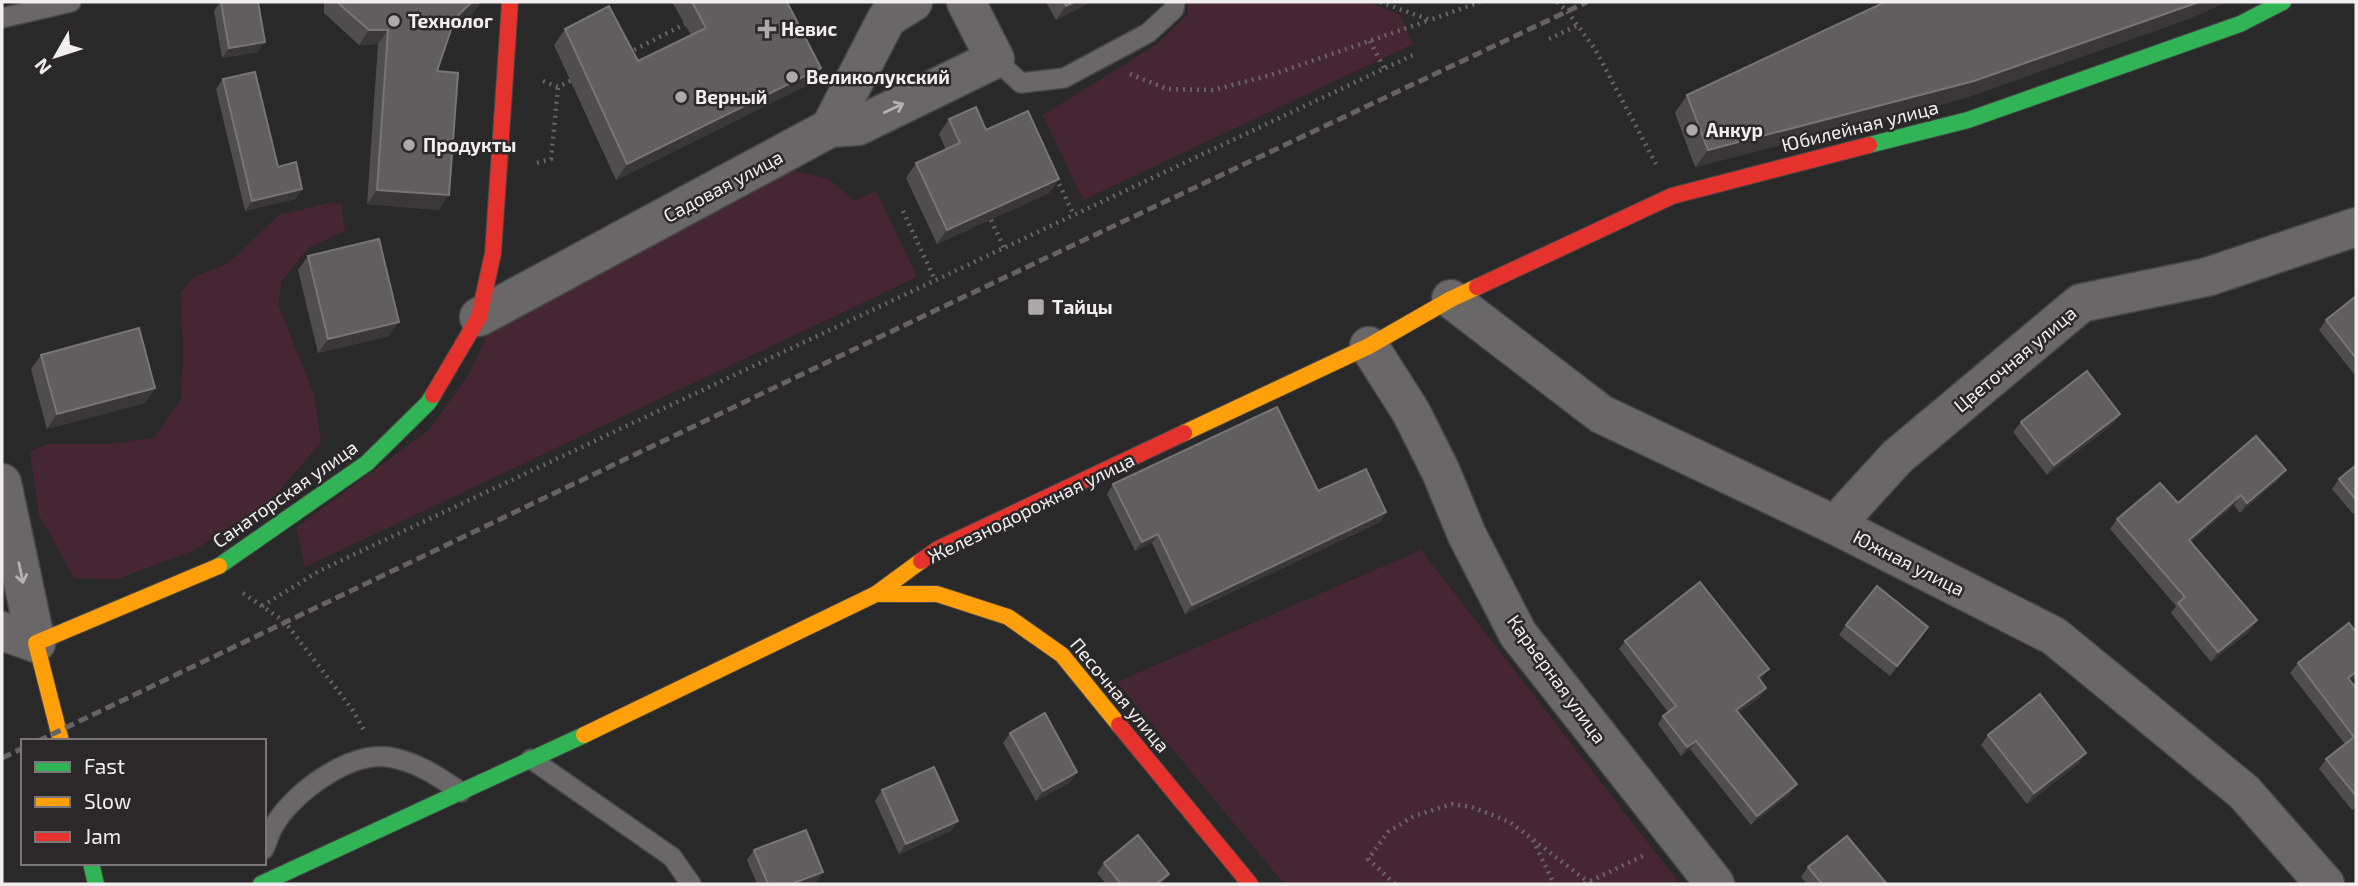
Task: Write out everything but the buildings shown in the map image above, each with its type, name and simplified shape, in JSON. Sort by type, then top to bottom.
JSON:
[{"type":"street","name":"Санаторская улица","points":[[19,637],[219,566],[367,463],[428,403],[479,317],[493,253],[510,2]]},
{"type":"street","points":[[830,128],[887,18],[914,2]]},
{"type":"street","points":[[830,128],[858,126],[995,59],[966,2]]},
{"type":"street","name":"Юбилейная улица","points":[[1451,299],[1672,196],[1968,120],[2240,24],[2283,2]]},
{"type":"street","name":"Садовая улица","points":[[479,317],[830,128]]},
{"type":"street","name":"Цветочная улица","points":[[1835,525],[1897,457],[2081,303],[2207,277],[2356,227]]},
{"type":"street","name":"Железнодорожная улица","points":[[262,877],[461,792],[876,594],[938,549],[1369,345],[1451,299]]},
{"type":"street","name":"Южная улица","points":[[1451,299],[1601,414],[1835,525],[2054,636],[2244,792],[2325,884]]},
{"type":"street","name":"Карьерная улица","points":[[1369,345],[1411,412],[1441,472],[1467,535],[1518,634],[1715,884]]},
{"type":"street","points":[[2,483],[19,637],[60,739]]},
{"type":"street","name":"Песочная улица","points":[[876,594],[936,594],[1009,617],[1062,655],[1250,884]]},
{"type":"street","points":[[91,865],[96,884]]},
{"type":"lane","points":[[2,18],[71,2]]},
{"type":"lane","points":[[995,59],[1021,83],[1064,78],[1148,33],[1174,9],[1175,2]]},
{"type":"lane","points":[[266,844],[275,823],[306,789],[351,762],[386,757],[425,768],[461,792]]},
{"type":"lane","points":[[531,759],[672,858],[691,884]]},
{"type":"path","points":[[1381,2],[1430,20]]},
{"type":"path","points":[[1095,61],[1167,89],[1213,90],[1271,75],[1479,2]]},
{"type":"path","points":[[1557,2],[1567,11],[1595,49],[1672,196]]},
{"type":"path","points":[[620,57],[693,20]]},
{"type":"path","points":[[1549,39],[1578,25]]},
{"type":"path","points":[[1370,41],[1384,68]]},
{"type":"path","points":[[262,606],[321,570],[1413,55]]},
{"type":"path","points":[[506,65],[558,87],[582,75]]},
{"type":"path","points":[[498,174],[551,159],[558,87]]},
{"type":"path","points":[[1055,174],[1074,215]]},
{"type":"path","points":[[904,211],[935,280]]},
{"type":"path","points":[[991,220],[1004,247]]},
{"type":"path","points":[[219,566],[241,591],[285,622],[352,709],[365,733]]},
{"type":"path","points":[[1395,884],[1368,859],[1388,832],[1414,816],[1452,804],[1472,807],[1510,822],[1588,884],[1643,857]]},
{"type":"path","points":[[1533,839],[1554,884]]},
{"type":"shaded area","points":[[1188,2],[1370,2],[1400,15],[1413,44],[1083,200],[1043,115],[1156,45],[1188,14]]},
{"type":"shaded area","points":[[792,170],[829,179],[854,201],[876,191],[917,277],[305,567],[296,528],[429,430],[469,374],[493,322]]},
{"type":"shaded area","points":[[329,203],[341,204],[345,231],[308,248],[282,281],[278,304],[314,395],[321,442],[272,499],[193,551],[117,579],[74,578],[39,515],[30,451],[48,444],[106,444],[154,438],[181,399],[181,292],[194,277],[227,264],[279,215]]},
{"type":"shaded area","points":[[1421,550],[1680,884],[1284,884],[1117,682]]},
{"type":"railway","points":[[42,739],[934,311],[1587,2]]},
{"type":"railway","points":[[2,758],[21,749]]},
{"type":"traffic: fast","points":[[1869,145],[1968,120],[2240,24],[2283,2]]},
{"type":"traffic: fast","points":[[219,566],[367,463],[433,395]]},
{"type":"traffic: fast","points":[[261,884],[584,735]]},
{"type":"traffic: fast","points":[[91,865],[96,884]]},
{"type":"traffic: slow","points":[[1184,433],[1369,346],[1477,287]]},
{"type":"traffic: slow","points":[[584,735],[876,594],[921,561]]},
{"type":"traffic: slow","points":[[60,739],[36,643],[219,566]]},
{"type":"traffic: slow","points":[[876,594],[937,594],[1008,617],[1062,655],[1119,725]]},
{"type":"traffic: jam","points":[[433,395],[479,317],[493,253],[510,2]]},
{"type":"traffic: jam","points":[[1477,287],[1672,196],[1869,145]]},
{"type":"traffic: jam","points":[[921,561],[938,549],[1184,433]]},
{"type":"traffic: jam","points":[[1119,725],[1250,884]]},
{"type":"place","name":"Технолог","points":[[394,21]]},
{"type":"place","name":"Невис","points":[[767,29]]},
{"type":"place","name":"Великолукский","points":[[792,77]]},
{"type":"place","name":"Верный","points":[[681,97]]},
{"type":"place","name":"Анкур","points":[[1692,130]]},
{"type":"place","name":"Продукты","points":[[409,145]]},
{"type":"place","name":"Тайцы","points":[[1036,307]]}]
